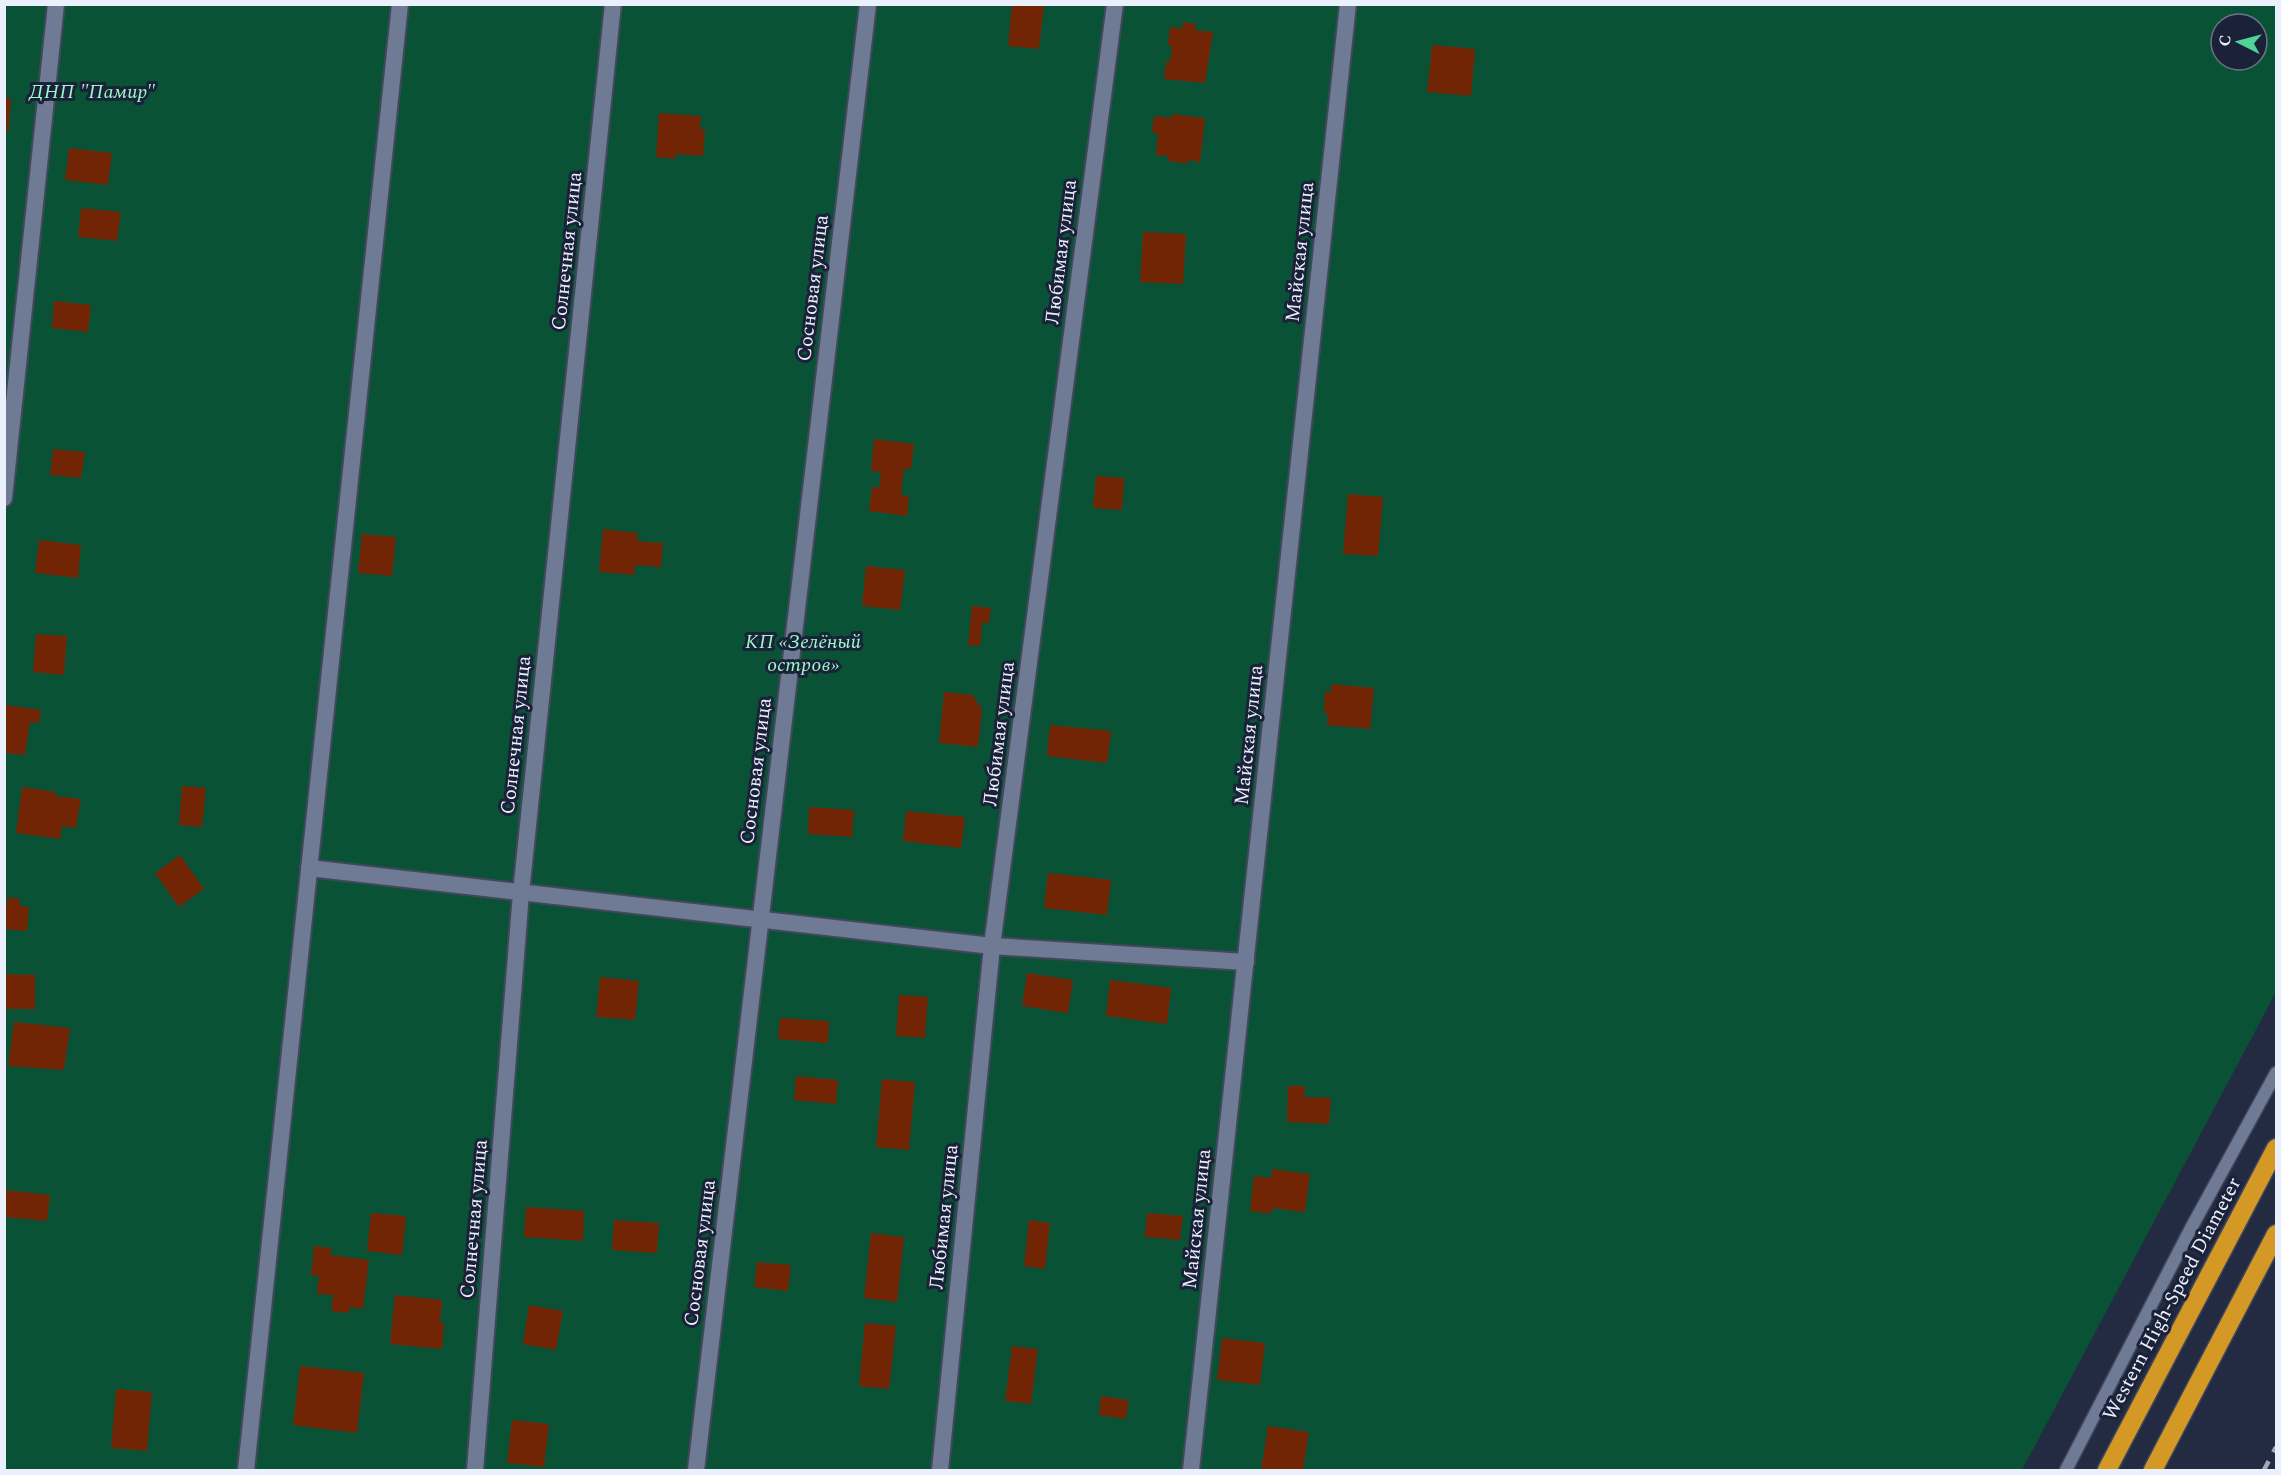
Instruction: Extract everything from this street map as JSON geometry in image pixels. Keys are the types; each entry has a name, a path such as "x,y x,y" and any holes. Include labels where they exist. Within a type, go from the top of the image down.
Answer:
{"highway":[{"name":"Western High-Speed Diameter","path":"2107,1470 2277,1149"},
{"path":"2152,1470 2277,1234"}],"street":[{"path":"4,498 10,392 56,4"},
{"path":"246,1470 400,4"},
{"name":"Солнечная улица","path":"475,1470 521,893 614,4"},
{"name":"Сосновая улица","path":"696,1470 868,4"},
{"name":"Любимая улица","path":"940,1470 992,946 1115,4"},
{"name":"Майская улица","path":"1191,1470 1348,4"},
{"path":"309,868 992,946 1246,962"}],"lane":[{"path":"2066,1470 2190,1230 2277,1073"}],"green space":[{"path":"5,5 2276,5 2276,992 2022,1470 5,1470"}],"building":[{"path":"1012,4 1044,4 1039,49 1008,46"},
{"path":"1183,22 1196,24 1195,30 1213,32 1205,83 1164,79 1166,61 1170,62 1172,46 1168,46 1170,27 1182,29"},
{"path":"1432,45 1475,49 1471,96 1427,92"},
{"path":"4,98 11,98 8,132 4,131"},
{"path":"659,113 701,116 700,129 705,130 703,156 676,154 675,159 656,157"},
{"path":"1172,114 1205,118 1200,162 1188,160 1187,164 1169,161 1168,156 1156,155 1158,133 1152,132 1154,116 1171,118"},
{"path":"69,148 112,153 108,185 65,180"},
{"path":"81,208 121,212 117,241 78,237"},
{"path":"1143,232 1186,234 1183,284 1140,282"},
{"path":"54,301 91,305 88,332 52,328"},
{"path":"874,439 914,444 911,469 904,468 901,495 909,496 907,516 869,511 872,487 879,488 881,472 871,471"},
{"path":"53,449 85,452 81,478 50,475"},
{"path":"1096,476 1124,478 1122,510 1093,508"},
{"path":"1348,494 1383,497 1378,556 1343,554"},
{"path":"603,529 638,533 637,541 663,543 661,567 635,565 634,575 599,572"},
{"path":"362,534 396,537 392,576 358,573"},
{"path":"39,540 81,545 78,578 35,573"},
{"path":"866,566 905,570 900,610 862,606"},
{"path":"972,606 991,608 989,623 982,623 980,646 968,645"},
{"path":"36,634 67,636 64,675 33,672"},
{"path":"1331,684 1374,688 1370,729 1327,725 1328,714 1324,713 1325,691 1331,692"},
{"path":"944,692 973,695 982,710 978,747 939,743"},
{"path":"6,705 41,710 39,723 30,722 25,755 4,753"},
{"path":"1050,725 1111,731 1107,763 1047,756"},
{"path":"182,786 206,788 202,827 179,825"},
{"path":"22,787 56,792 55,796 81,799 76,828 62,826 60,839 16,833"},
{"path":"809,807 854,810 852,837 808,834"},
{"path":"906,811 965,817 961,848 903,841"},
{"path":"180,855 204,889 179,907 155,873"},
{"path":"1048,873 1111,880 1107,915 1044,908"},
{"path":"8,897 20,899 20,906 29,907 27,931 4,929 4,905 7,905"},
{"path":"1027,973 1073,980 1068,1013 1022,1006"},
{"path":"4,974 35,975 35,1009 4,1009"},
{"path":"600,977 639,981 635,1020 596,1017"},
{"path":"1110,980 1171,988 1167,1024 1106,1016"},
{"path":"899,995 928,997 925,1038 896,1036"},
{"path":"780,1018 829,1021 828,1043 778,1039"},
{"path":"14,1022 70,1028 64,1070 8,1066"},
{"path":"796,1076 838,1080 836,1104 794,1100"},
{"path":"882,1079 915,1082 909,1150 876,1147"},
{"path":"1288,1086 1305,1086 1304,1097 1331,1098 1329,1124 1287,1122"},
{"path":"1272,1169 1310,1174 1305,1212 1272,1208 1271,1214 1250,1211 1254,1176 1271,1178"},
{"path":"4,1190 50,1195 47,1221 4,1217"},
{"path":"526,1207 584,1211 583,1241 524,1237"},
{"path":"371,1213 406,1216 402,1255 367,1251"},
{"path":"1147,1213 1183,1216 1180,1240 1145,1237"},
{"path":"614,1220 659,1223 657,1253 612,1250"},
{"path":"1029,1220 1050,1223 1045,1269 1024,1266"},
{"path":"871,1233 904,1237 897,1302 864,1298"},
{"path":"314,1246 331,1248 330,1255 369,1260 363,1309 350,1307 349,1313 331,1311 333,1295 317,1294 319,1276 311,1275"},
{"path":"757,1262 791,1265 788,1291 754,1287"},
{"path":"395,1295 442,1300 440,1323 444,1323 442,1349 390,1344"},
{"path":"529,1305 563,1311 556,1350 523,1344"},
{"path":"865,1323 896,1326 889,1389 859,1386"},
{"path":"1222,1338 1265,1343 1260,1385 1217,1380"},
{"path":"1012,1346 1038,1349 1031,1404 1005,1401"},
{"path":"300,1366 364,1373 357,1433 293,1425"},
{"path":"116,1389 152,1392 147,1451 111,1448"},
{"path":"1101,1396 1129,1400 1126,1419 1099,1415"},
{"path":"512,1420 549,1424 544,1467 507,1463"},
{"path":"1268,1426 1309,1432 1303,1470 1261,1470"}],"railway":[{"path":"2264,1470 2276,1447"}],"park label":[{"name":"ДНП \"Памир\"","path":"92,92"},
{"name":"КП «Зелёный остров»","path":"803,654"}]}
